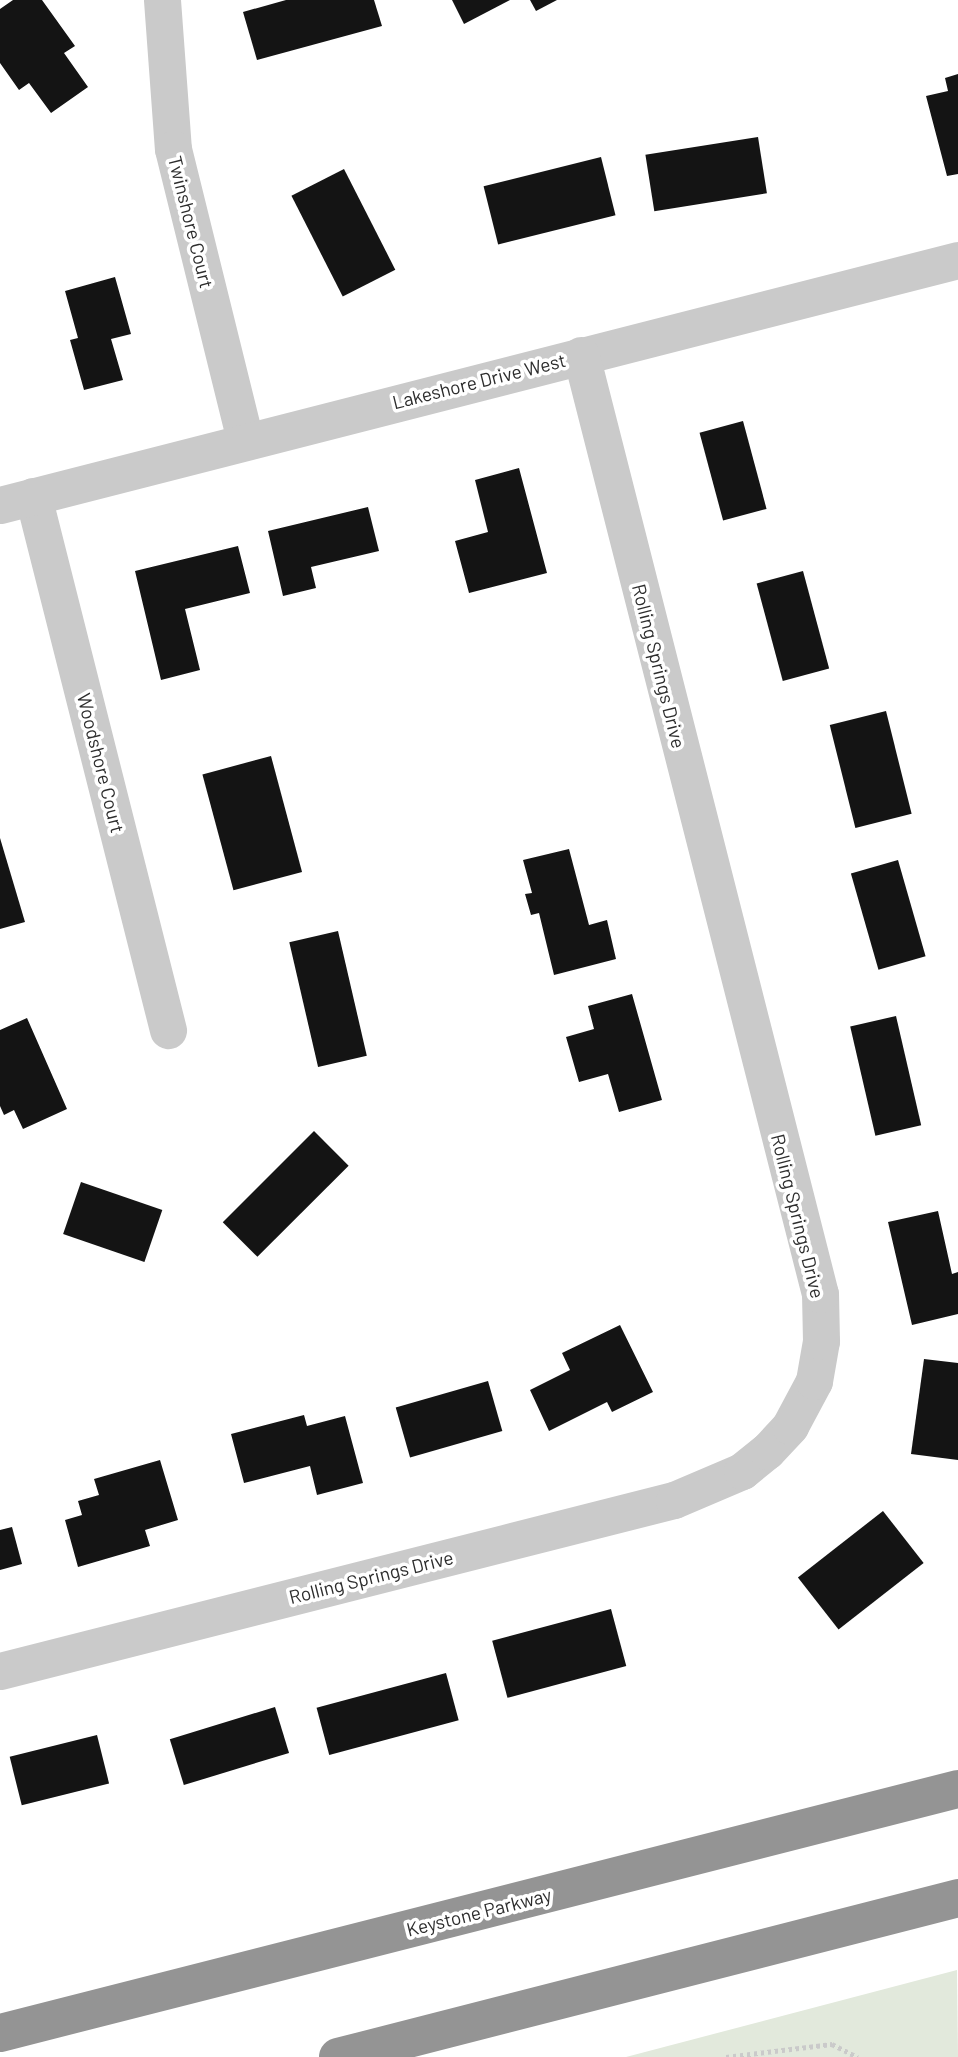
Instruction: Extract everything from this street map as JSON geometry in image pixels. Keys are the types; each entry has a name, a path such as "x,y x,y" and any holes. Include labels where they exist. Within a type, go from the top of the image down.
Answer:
{"highway":[{"name":"Keystone Parkway","path":"0,2033 958,1789"},
{"path":"338,2057 958,1898"}],"street":[{"name":"Twinshore Court","path":"162,0 173,149 245,441"},
{"name":"Lakeshore Drive West","path":"17,500 958,260"},
{"name":"Rolling Springs Drive","path":"0,1671 674,1500 742,1471 767,1451 790,1426 814,1381 821,1341 820,1294 581,355"},
{"name":"Woodshore Court","path":"17,500 168,1030"}],"path":[{"path":"726,2057 832,2045 858,2057"}],"shaded area":[{"path":"957,1970 958,2057 626,2057"}],"building":[{"path":"13,0 42,0 75,46 64,53 88,87 51,113 29,83 19,90 0,63 0,9"},
{"path":"286,0 374,0 382,26 257,60 243,12"},
{"path":"452,0 510,0 464,24"},
{"path":"530,0 557,0 536,11"},
{"path":"958,74 958,174 947,176 926,96 948,91 945,78"},
{"path":"758,137 767,193 654,211 645,155"},
{"path":"601,157 616,215 498,244 484,186"},
{"path":"344,169 395,270 343,296 291,196"},
{"path":"115,277 131,334 111,339 123,380 84,390 70,340 78,338 65,291"},
{"path":"743,421 767,509 723,521 700,433"},
{"path":"519,468 547,573 469,593 455,541 488,532 475,480"},
{"path":"368,507 379,551 311,567 316,588 283,596 268,531"},
{"path":"238,546 250,593 185,609 200,670 161,680 135,571"},
{"path":"803,571 829,669 783,681 757,583"},
{"path":"886,711 912,814 855,828 830,725"},
{"path":"271,756 302,872 233,890 202,774"},
{"path":"0,838 25,922 0,929"},
{"path":"569,849 589,925 607,920 616,959 554,975 539,913 531,915 525,894 532,893 523,860"},
{"path":"898,860 926,956 878,970 851,874"},
{"path":"338,931 367,1056 318,1067 289,942"},
{"path":"632,994 662,1100 619,1112 608,1074 579,1082 566,1037 594,1029 588,1006"},
{"path":"896,1016 921,1125 875,1136 850,1027"},
{"path":"27,1018 67,1109 23,1129 14,1110 4,1115 0,1106 0,1030"},
{"path":"314,1131 349,1166 257,1257 223,1222"},
{"path":"81,1182 162,1210 144,1262 63,1234"},
{"path":"938,1211 952,1274 958,1272 958,1314 912,1325 888,1222"},
{"path":"620,1325 653,1392 612,1412 607,1402 549,1431 530,1390 570,1370 562,1353"},
{"path":"924,1359 958,1363 958,1460 911,1454"},
{"path":"488,1381 502,1431 410,1457 396,1407"},
{"path":"304,1415 307,1426 345,1416 363,1483 317,1495 310,1466 244,1483 231,1434"},
{"path":"160,1460 178,1520 145,1530 150,1546 78,1567 65,1520 82,1515 78,1501 99,1495 94,1479"},
{"path":"883,1511 924,1563 839,1630 798,1577"},
{"path":"12,1527 22,1564 0,1570 0,1530"},
{"path":"611,1609 626,1666 507,1698 492,1641"},
{"path":"446,1673 459,1720 329,1755 317,1708"},
{"path":"275,1707 289,1753 184,1785 170,1739"},
{"path":"97,1735 109,1784 22,1805 10,1757"}]}
